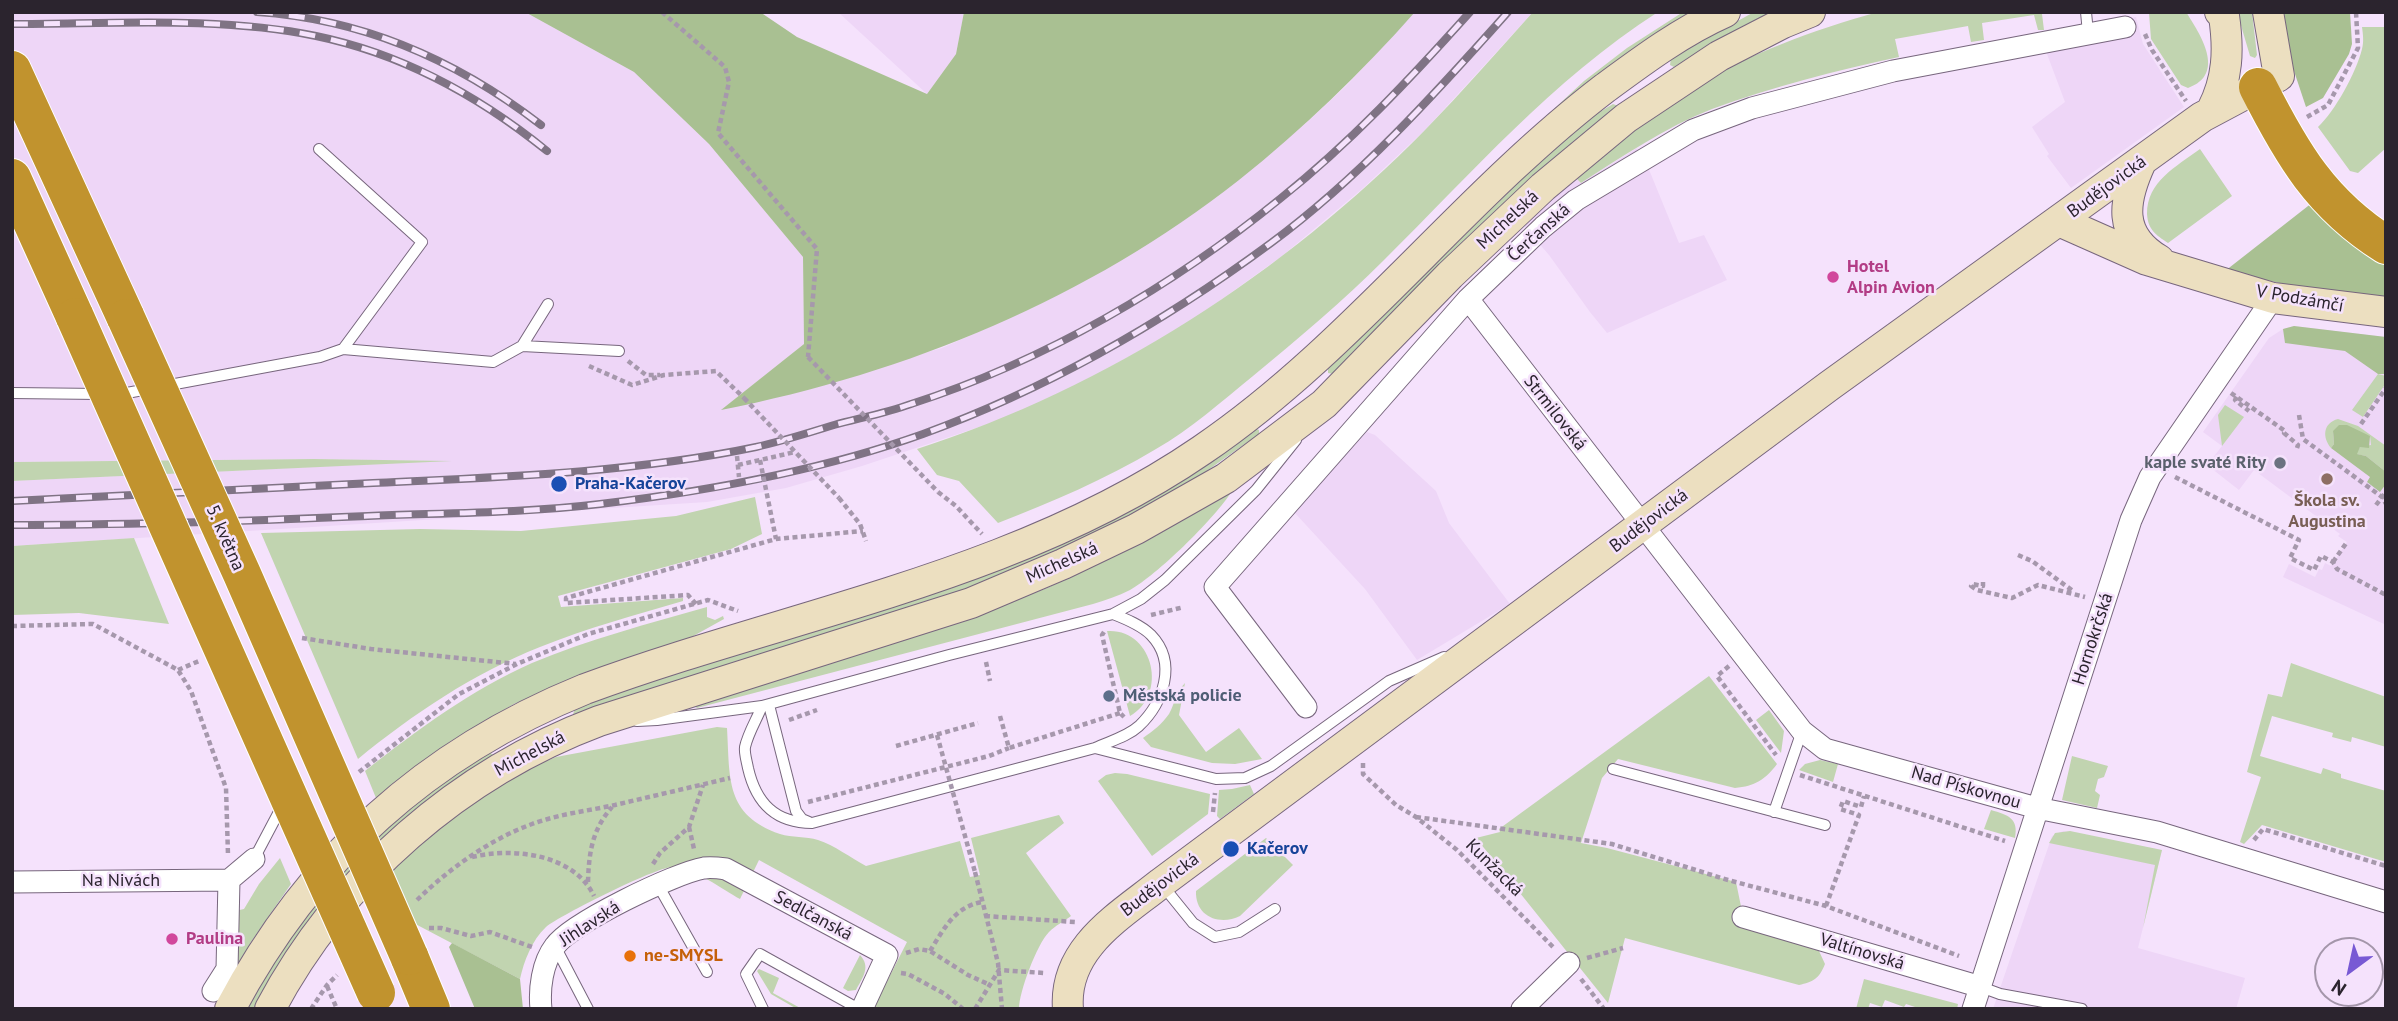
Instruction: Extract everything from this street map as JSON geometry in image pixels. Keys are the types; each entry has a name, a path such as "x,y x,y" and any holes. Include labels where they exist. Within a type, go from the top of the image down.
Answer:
{"highway":[{"name":"5. května","path":"12,70 242,574 431,1009"},
{"path":"2269,82 2350,193 2386,220"},
{"path":"2269,82 2287,142 2328,200 2349,220 2386,245"},
{"path":"12,178 379,1001"}],"main road":[{"name":"Michelská","path":"221,1000 260,956 289,913 335,857 391,803 458,753 533,711 585,689 927,580 1034,541 1114,504 1203,450 1293,380 1505,174 1571,115 1640,62 1702,22 1725,12"},
{"name":"Michelská","path":"270,1009 314,938 361,881 434,814 490,775 549,742 599,721 971,603 1136,529 1226,478 1324,404 1450,275 1543,187 1626,118 1719,55 1810,12"},
{"path":"2269,12 2269,82"},
{"path":"2223,13 2269,82"},
{"path":"2202,103 2223,85 2227,37 2223,13"},
{"name":"Budějovická","path":"1068,1009 1067,1000 1075,967 1090,941 1161,883 1829,386 2141,162 2202,103 2269,82"},
{"name":"V Podzámčí","path":"2141,162 2130,186 2126,207 2134,240 2152,256 2174,269"},
{"name":"V Podzámčí","path":"2059,221 2147,260 2273,298 2386,312"}],"street":[{"name":"Čerčanská","path":"1306,707 1215,587 1468,299 1543,227 1576,200 1693,130 1752,108 2087,22 2134,27"},
{"name":"Hornokrčská","path":"1973,1009 2132,520 2150,477 2273,298"},
{"name":"Strmilovská","path":"1468,299 1644,526"},
{"name":"Nad Pískovnou","path":"1644,526 1802,731 1825,749 2038,808 2157,832 2386,902"},
{"path":"221,1000 227,969 229,880 254,859"},
{"name":"Sedlčanská","path":"683,875 705,868 726,869 883,963"},
{"name":"Jihlavská","path":"541,1009 540,987 551,954 602,913 650,888 683,875"},
{"name":"Na Nivách","path":"12,882 229,880"},
{"name":"Valtínovská","path":"1743,917 1980,987"},
{"path":"860,1009 883,963"},
{"path":"1522,1009 1569,963"}],"lane":[{"path":"319,149 422,242 343,349"},
{"path":"12,393 123,396 320,357 343,349 493,362 522,346 548,304"},
{"path":"522,346 619,351"},
{"path":"599,721 657,720 765,706 923,662 1113,614 1141,599 1174,571 1256,490 1324,404"},
{"path":"765,706 744,748 753,785 761,800 774,813 796,823 811,823 1096,748 1140,725 1165,686 1166,671 1158,645 1150,634 1113,614"},
{"path":"1096,748 1216,779 1245,778 1271,766 1389,681 1498,633"},
{"path":"765,706 796,811 802,819 811,823"},
{"path":"1774,812 1802,731"},
{"path":"1613,769 1825,825"},
{"path":"254,859 282,806"},
{"path":"1161,883 1193,923 1215,937 1240,932 1275,909"},
{"path":"650,888 707,972"},
{"path":"551,954 588,1009"},
{"path":"763,1009 746,974 760,954 860,1009"},
{"path":"1980,987 2000,994 2082,1009"}],"path":[{"path":"662,12 725,67 729,82 718,133 817,249 808,357 937,492 956,506 987,539"},
{"path":"2310,115 2328,105 2358,48 2356,12"},
{"path":"2134,27 2148,43 2186,101 2202,103"},
{"path":"544,347 632,385 664,375"},
{"path":"619,351 646,375 716,371 839,498 860,524 866,541"},
{"path":"2361,424 2386,387"},
{"path":"2227,391 2286,431 2284,433 2297,446 2302,439 2299,415"},
{"path":"2237,397 2235,400 2249,411"},
{"path":"2302,439 2382,497 2386,504"},
{"path":"738,465 795,452"},
{"path":"737,456 739,477"},
{"path":"760,460 776,539"},
{"path":"2169,474 2300,540 2290,558 2314,570 2321,556 2333,562 2337,569 2386,595"},
{"path":"2376,505 2386,492"},
{"path":"696,604 688,595 566,603 566,598 776,539 863,531"},
{"path":"2333,562 2347,542"},
{"path":"2018,555 2032,561 2076,594"},
{"path":"1983,582 1983,586 1972,583 1971,586 1977,590 2012,598 2038,585 2092,599"},
{"path":"349,780 458,694 517,664 588,634 708,600 739,612"},
{"path":"1131,732 1121,713 1102,635 1107,628 1184,607"},
{"path":"12,626 93,624 178,670 191,691 226,788 229,880"},
{"path":"292,639 305,638 371,649 517,664"},
{"path":"178,670 204,659"},
{"path":"1737,660 1717,676 1788,771 2026,848"},
{"path":"782,722 819,709"},
{"path":"802,803 989,757 1009,748 1121,713"},
{"path":"1000,716 1009,748"},
{"path":"896,746 978,723"},
{"path":"937,735 999,970 1002,1009"},
{"name":"Kunžacká","path":"1351,765 1362,757 1363,774 1396,805 1416,817 1457,850 1569,963 1604,1009"},
{"path":"415,901 445,873 467,858 533,823 730,778"},
{"path":"650,888 647,873 660,853 689,827 703,784"},
{"path":"1212,816 1214,795"},
{"path":"1826,906 1859,815 1840,809 1843,801 1861,807 1864,796"},
{"path":"602,913 588,883 589,855 597,826 614,805"},
{"path":"1416,817 1612,844 1728,880 1826,906 1965,958"},
{"path":"2239,857 2263,829 2386,866"},
{"path":"467,858 491,853 526,854 568,869 588,883"},
{"path":"930,951 954,914 968,904 982,902"},
{"path":"985,916 1080,922"},
{"path":"471,936 490,932 551,954"},
{"path":"1569,963 1623,948"},
{"path":"883,963 919,949 930,951 968,975 990,985"},
{"path":"883,963 945,994 963,1009"},
{"path":"999,970 1044,974"},
{"path":"975,1009 999,970"},
{"path":"327,985 337,1009"}],"shaded area":[{"path":"12,12 525,12 634,72 709,144 803,257 804,344 723,409 942,348 1032,308 1117,262 1171,228 1305,124 1346,86 1415,12 1533,12 1425,130 1362,189 1282,256 1197,317 1157,341 1076,386 1000,420 786,488 707,502 12,546 12,481 435,461 314,459 12,462"},
{"path":"838,12 964,12 956,54 927,94"},
{"path":"2136,17 2143,44 2184,107 2071,188 2047,156 2049,154 2032,127 2065,102 2047,54 2044,30"},
{"path":"1637,148 1650,172 1679,243 1704,235 1727,280 1607,333 1524,226 1575,177 1581,183"},
{"name":"Škola sv. Augustina","path":"2294,326 2386,337 2386,625 2283,577 2289,564 2315,577 2325,563 2331,566 2347,542 2338,536 2340,534 2254,470 2239,490 2207,465 2222,446 2203,432 2269,338"},
{"path":"1367,432 1375,435 1436,491 1449,523 1510,604 1417,660 1365,589 1294,512"},
{"path":"2063,831 2162,850 2138,948 2245,978 2236,1009 1993,1009 2052,836"}],"green space":[{"path":"525,12 760,12 797,37 927,94 956,54 964,12 1415,12 1331,100 1263,161 1181,223 1121,261 993,326 927,352 860,375 721,410 804,344 803,257 709,144 634,72"},
{"path":"1533,12 1658,12 1619,39 1548,98 1353,290 1182,433 1098,480 998,523 959,481 937,475 917,449 988,423 1125,359 1252,278 1313,232 1370,183 1439,116"},
{"path":"1683,12 1696,12 1514,146 1584,81 1627,48"},
{"path":"1754,12 1775,12 1732,33 1674,67 1670,65 1671,58"},
{"path":"1878,12 2044,12 2044,30 2038,30 2034,15 1982,23 1984,40 1971,42 1968,26 1895,39 1899,57 1758,93 1712,109 1661,133 1581,183 1575,177 1645,119 1712,76 1781,44"},
{"path":"2186,12 2203,42 2208,64 2200,82 2188,88 2181,85 2151,39 2149,13"},
{"path":"2237,12 2252,12 2257,55 2255,58 2250,56"},
{"path":"2281,12 2350,12 2352,44 2349,54 2323,98 2306,107 2290,59"},
{"path":"2362,27 2386,27 2386,148 2358,173 2350,171 2318,127 2338,102 2355,69 2363,46"},
{"path":"1613,104 1618,106 1333,374 1328,373 1328,368 1553,149"},
{"path":"2200,149 2232,196 2168,243 2151,228 2147,214 2148,202 2164,176"},
{"path":"2317,199 2386,253 2386,299 2307,289 2225,271"},
{"path":"2294,326 2386,337 2386,374 2378,374 2345,351 2285,343 2283,329"},
{"path":"2378,374 2386,376 2386,383 2363,417 2352,410"},
{"path":"2225,405 2244,417 2222,446 2218,415"},
{"path":"2338,419 2358,426 2386,446 2386,472 2366,456 2356,454 2360,447 2371,445 2370,436 2333,431 2334,444 2331,448 2325,431 2329,424"},
{"path":"2339,425 2347,425 2370,436 2369,448 2360,447 2357,454 2366,456 2386,472 2386,484 2380,492 2367,482 2370,477 2331,448 2334,444 2333,431"},
{"path":"1255,428 1259,430 1259,434 1184,487 1107,531 971,590 575,716 573,714 575,709 658,678 969,580"},
{"path":"314,459 452,461 12,481 12,462"},
{"path":"1227,492 1230,494 1222,505 1184,546 1141,583 1116,596 697,708 694,706 975,616 1047,588 1111,558"},
{"path":"755,497 762,534 731,549 558,596 561,607 683,598 683,601 575,634 515,657 445,696 358,759 261,533 420,529 521,531 676,516"},
{"path":"134,538 169,624 79,613 12,615 12,546"},
{"path":"707,607 707,617 715,620 723,616 724,619 679,644 561,684 514,704 451,741 376,798 365,771 466,698 532,663 619,632"},
{"path":"1107,631 1123,633 1135,640 1145,651 1150,664 1152,679 1149,693 1142,706 1130,716"},
{"path":"2291,663 2386,697 2386,747 2352,737 2351,742 2332,737 2333,733 2272,716 2260,756 2321,774 2323,768 2341,774 2341,778 2386,791 2386,862 2262,825 2244,844 2240,842 2261,777 2247,772 2268,694 2282,697"},
{"path":"1709,676 1777,764 1759,781 1735,788 1618,759 1602,778 1581,843 1736,882 1745,926 1819,951 1825,964 1815,979 1799,985 1625,938 1608,1003 1476,838 1500,832 1499,829"},
{"path":"1185,683 1179,715 1206,752 1239,728 1262,759 1235,764 1212,763 1151,747 1143,738 1166,718"},
{"path":"1769,710 1784,731 1781,753 1756,720"},
{"path":"717,727 727,728 734,793 749,817 780,834 824,842 866,866 960,841 970,877 980,875 971,838 1059,815 1064,823 1026,853 1071,916 1044,938 1025,980 1019,1009 873,1009 907,942 759,860 740,899 698,874 672,867 608,893 546,927 529,951 520,979 364,897 426,837 479,799 530,768 556,757"},
{"path":"489,752 495,756 256,1009 245,1009 284,943 366,844 417,799"},
{"path":"2072,756 2108,766 2104,777 2098,779 2095,791 2100,795 2097,808 2062,800"},
{"path":"1820,760 1838,764 1833,782 1799,770 1805,764"},
{"path":"1115,773 1210,794 1208,814 1152,856 1098,781"},
{"path":"1250,785 1254,794 1220,819 1217,816 1219,790"},
{"path":"1991,810 2011,818 2016,831 2015,838 1984,829"},
{"path":"2070,831 2162,850 2143,928 2155,865 2049,843 2055,833"},
{"path":"1266,838 1293,865 1240,916 1225,920 1204,913 1197,900 1196,891"},
{"path":"280,858 291,884 234,971 235,911 244,909 259,884"},
{"path":"452,943 520,979 523,1009 475,1009 449,947"},
{"path":"860,955 865,964 865,972 856,990 848,991 843,988"},
{"path":"759,969 779,978 773,993 802,1009 797,1009 771,994 757,971"},
{"path":"1864,979 1958,1004 1957,1009 1921,1009 1906,1004 1904,1007 1885,1000 1882,1007 1870,1003 1868,1009 1856,1009"}],"railway":[{"path":"257,12 334,24 408,47 477,81 541,125"},
{"path":"12,501 614,468 756,447 902,407 1010,366 1058,343 1152,291 1196,261 1307,177 1356,132 1470,12"},
{"path":"12,525 235,521 571,507 682,493 764,478 844,459 923,434 1015,396 1104,351 1189,300 1271,243 1335,191 1395,134 1508,12"},
{"path":"12,24 203,23 316,36 379,54 439,80 494,112 547,151"}],"place":[{"name":"Hotel Alpin Avion","path":"1833,277"},
{"name":"kaple svaté Rity","path":"2280,463"},
{"name":"Škola sv. Augustina","path":"2327,479"},
{"name":"Praha-Kačerov","path":"559,484"},
{"name":"Městská policie","path":"1109,696"},
{"name":"Kačerov","path":"1231,849"},
{"name":"Paulina","path":"172,939"},
{"name":"ne-SMYSL","path":"630,956"}]}
